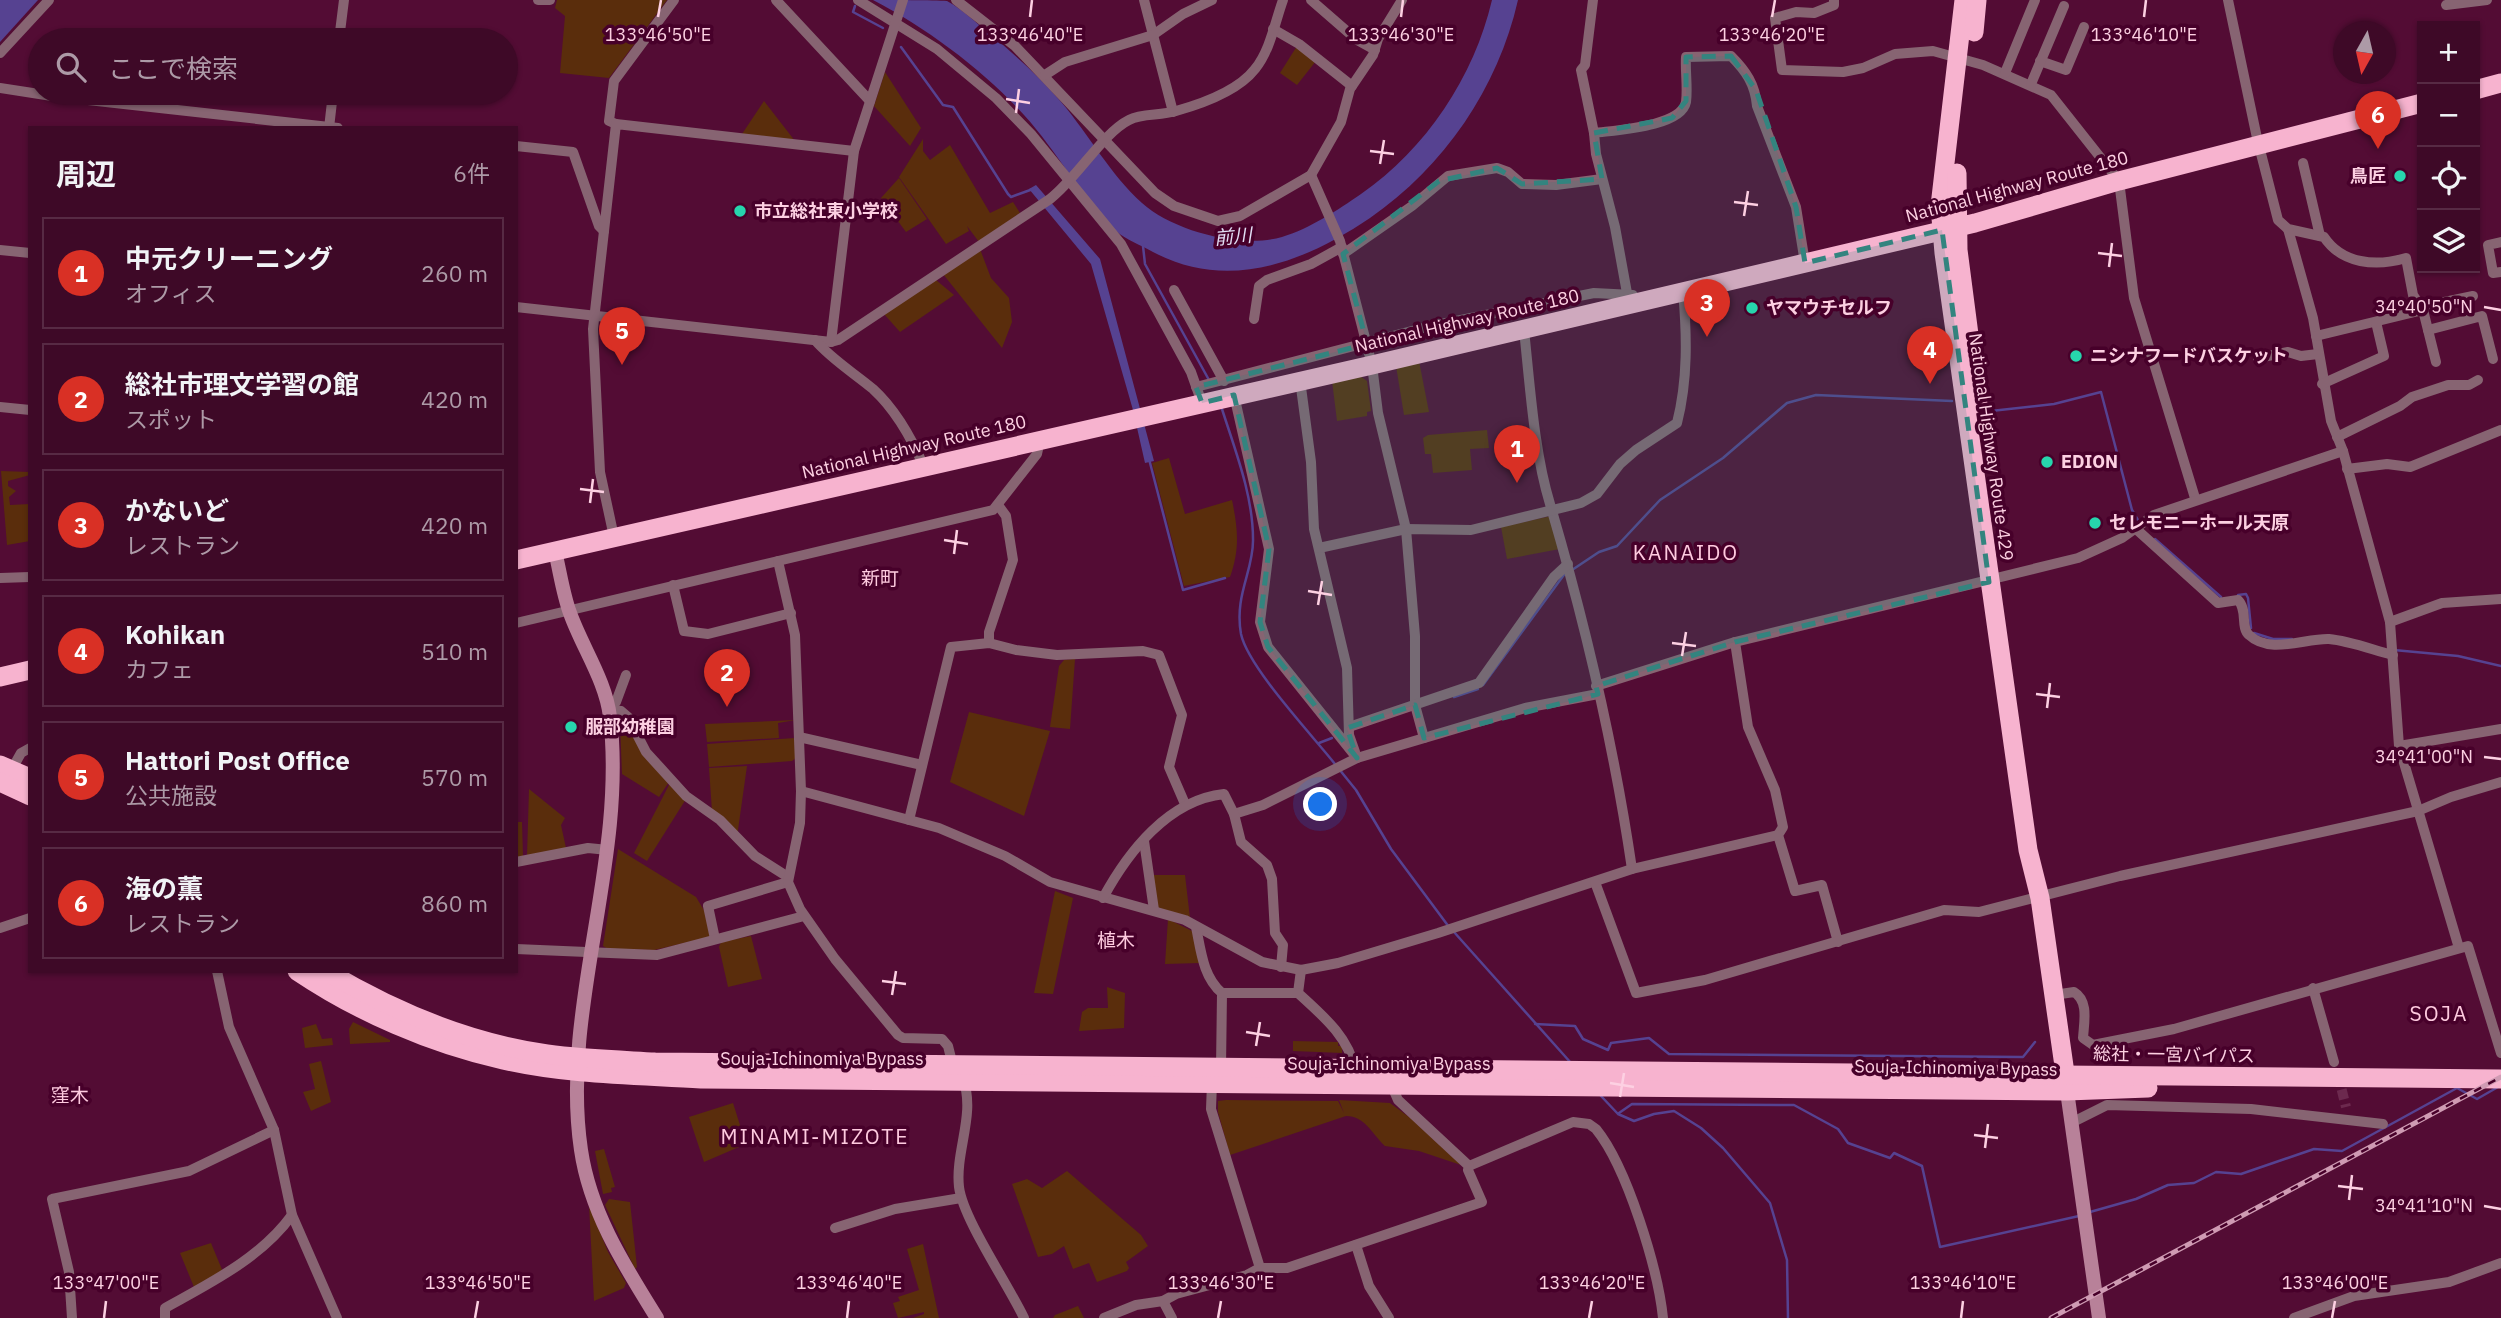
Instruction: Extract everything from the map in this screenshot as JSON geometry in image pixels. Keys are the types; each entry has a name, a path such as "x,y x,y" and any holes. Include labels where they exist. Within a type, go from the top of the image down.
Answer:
{"highway":[{"name":"National Highway Route 429","path":"1964,0 1964,59"},
{"name":"National Highway Route 429","path":"1977,0 1964,59 1940,206 1949,229 2028,850 2040,898 2066,1083"},
{"path":"2480,88 2501,83"},
{"name":"National Highway Route 180","path":"518,560 1140,418 1201,394 1226,388 1300,380 1372,365 1524,330 1634,297 1683,292 1949,229 2119,181 2417,104"},
{"path":"0,677 28,670"},
{"path":"4,772 28,778"},
{"path":"4,772 28,794"},
{"name":"Souja-Ichinomiya Bypass","path":"300,973 354,1004 421,1034 504,1060 959,1073 1216,1075 1616,1087 2066,1083"},
{"name":"Souja-Ichinomiya Bypass","path":"329,973 355,989 425,1020 506,1046 577,1064"},
{"name":"Souja-Ichinomiya Bypass","path":"1216,1075 1356,1070 1383,1080 1560,1071 2186,1087 2282,1078 2501,1079"}],"street":[{"path":"0,53 49,0"},
{"path":"340,28 344,0"},
{"path":"538,0 550,0"},
{"path":"674,0 614,81 609,121 854,152"},
{"path":"776,0 870,101"},
{"path":"858,0 897,20 937,48 996,98 1071,182 1121,244 1201,394"},
{"path":"831,342 854,152 903,0"},
{"path":"956,0 979,15 1045,75 1103,144 1155,193 1174,206 1218,221 1240,216 1311,175 1341,122 1352,86 1402,0"},
{"path":"1144,0 1173,112"},
{"path":"1045,75 1065,62 1153,35 1183,14 1212,0"},
{"path":"518,307 831,342 838,340 1050,199 1071,182 1116,127 1129,120 1173,112 1225,92 1242,81 1255,70 1283,0"},
{"path":"1311,0 1357,40 1375,50"},
{"path":"1226,388 1431,326 1580,296 1634,297 1602,179 1581,70 1585,65 1593,0"},
{"path":"1834,0 1834,5 1814,13 1796,12 1775,19 1782,70 1843,72 1912,50 1964,59 2005,73 2051,95 2119,181 2134,298 2195,498"},
{"path":"2005,73 2035,0"},
{"path":"2228,0 2278,220 2288,229 2320,236"},
{"path":"2446,5 2487,0"},
{"path":"2031,84 2064,6"},
{"path":"2040,61 2066,70 2084,27"},
{"path":"1273,29 1299,44 1352,86"},
{"path":"1594,133 1672,118 1682,110 1686,101 1686,57 1731,56 1744,69 1756,90 1757,106 1796,207 1805,263"},
{"path":"0,88 28,92"},
{"path":"132,105 320,126"},
{"path":"329,126 332,105"},
{"path":"614,537 600,472 594,315 616,124"},
{"path":"518,146 573,152 599,226 604,231"},
{"path":"2303,163 2320,236 2332,248 2373,264 2406,258 2413,295 2422,309 2436,362"},
{"path":"1254,318 1259,286 1267,280 1311,264 1342,247 1412,206 1448,176 1497,168 1508,172 1522,184 1556,186 1602,179"},
{"path":"1311,175 1342,247 1372,365 1378,413 1406,530 1415,636 1415,708 1424,738"},
{"path":"2288,229 2316,336 2322,384 2390,622 2399,746 2459,948"},
{"path":"2501,242 2488,245 2493,273 2501,272"},
{"path":"0,250 28,253"},
{"path":"1174,290 1226,388 1269,549 1260,622 1268,647 1355,759"},
{"path":"1319,548 1406,530 1471,530 1589,500 1628,457 1677,423 1685,376 1683,292"},
{"path":"2316,336 2473,296"},
{"path":"2428,330 2482,316 2493,359"},
{"path":"2322,384 2384,356 2376,322"},
{"path":"1524,330 1539,444 1619,780 1632,869"},
{"path":"814,340 875,391 893,412 916,448 924,467"},
{"path":"2258,358 2288,352 2301,356 2318,354"},
{"path":"1300,380 1319,548 1347,668 1349,727 1355,759"},
{"path":"2337,437 2412,397 2448,385 2469,385 2478,380"},
{"path":"0,407 28,410"},
{"path":"2347,469 2387,464 2410,467 2501,430"},
{"path":"518,624 993,510 1037,454 1040,440"},
{"path":"1234,814 1263,805 1355,759 1525,708 1597,690 1735,642 2078,558 2139,526 2154,515 2195,498 2343,451"},
{"path":"989,643 989,632 1013,560 1006,516 998,505"},
{"path":"2139,526 2218,603 2238,600 2243,606 2246,633 2250,637 2275,645 2328,639 2393,651"},
{"path":"555,551 569,612 608,710 611,815 577,1064 581,1151 594,1197 618,1255 657,1318"},
{"path":"778,561 791,613 801,791 800,823 788,879"},
{"path":"1349,727 1415,708 1479,683 1554,577 1569,569"},
{"path":"0,578 28,577"},
{"path":"673,586 684,631 708,634 791,613"},
{"path":"2390,622 2442,603 2501,599"},
{"path":"801,791 939,828 1005,856 1050,882 1185,920 1262,962 1301,970 1338,963 1438,933 1632,869 1778,835 1783,827 1777,803 1748,727 1735,642"},
{"path":"909,820 951,647 989,643 1057,656 1143,651 1158,655 1182,715 1169,766 1185,804"},
{"path":"608,710 616,702 626,675"},
{"path":"608,710 621,711 628,717 646,752 686,796 720,820 755,856 788,879 804,916 898,1035 903,1038 942,1039 948,1046 959,1073 967,1121 959,1172 961,1198 1024,1318"},
{"path":"2399,746 2501,729"},
{"path":"799,737 922,765"},
{"path":"4,772 28,749"},
{"path":"1595,882 1636,993 1705,980 1944,910 1979,912 2120,876 2418,811 2451,797 2501,782"},
{"path":"1103,898 1143,841 1185,804 1224,794 1234,814 1241,842 1267,865 1272,879 1275,933 1283,945 1281,967"},
{"path":"1778,835 1794,891 1822,885 1838,942"},
{"path":"1143,841 1154,910"},
{"path":"518,862 588,848 608,850"},
{"path":"715,939 708,906 788,879"},
{"path":"518,949 657,954 804,916"},
{"path":"0,928 28,919"},
{"path":"1196,927 1202,958 1213,985 1222,993 1298,993 1327,1020 1352,1052 1356,1070"},
{"path":"2054,995 2074,992 2081,996 2084,1003 2083,1038 2093,1045 2174,1029 2468,946 2501,1053"},
{"path":"1298,993 1301,970"},
{"path":"217,973 229,1027 274,1130 292,1215 337,1318"},
{"path":"2313,989 2334,1062"},
{"path":"1222,993 1216,1075 1210,1109 1260,1268"},
{"path":"1104,1318 1136,1305 1163,1301 1176,1294 1247,1275 1260,1268 1287,1268 1482,1202 1468,1170 1469,1166 1398,1100 1383,1080"},
{"path":"2066,1083 2099,1318"},
{"path":"2071,1123 2107,1105 2348,1112 2383,1124"},
{"path":"1469,1166 1573,1122 1589,1124 1596,1129 1632,1200 1656,1275 1663,1318"},
{"path":"72,1318 69,1272 52,1199 189,1171 274,1130"},
{"path":"835,1228 895,1209 961,1198"},
{"path":"162,1317 165,1308 232,1270 269,1240 292,1215"},
{"path":"1356,1245 1368,1286 1389,1318"},
{"path":"2294,1318 2354,1296 2449,1282 2501,1263"},
{"path":"1163,1301 1172,1318"}],"highlighted area":[{"path":"1731,56 1756,90 1796,207 1805,263 1942,230 1989,582 1735,642 1596,686 1598,694 1424,738 1415,705 1347,728 1357,758 1268,647 1260,622 1269,549 1234,395 1202,403 1196,387 1367,344 1343,254 1439,181 1497,168 1522,184 1602,179 1594,133 1672,118 1686,101 1686,57"}],"shaded area":[{"path":"0,0 38,0 0,42"},
{"path":"557,0 667,0 609,78 560,73 565,16 555,8"},
{"path":"873,0 947,1 953,4 999,41 1045,84 1072,115 1120,180 1142,203 1171,222 1189,229 1247,241 1282,237 1302,229 1343,206 1385,176 1426,133 1460,83 1484,29 1492,0 1518,0 1509,33 1482,94 1444,150 1397,198 1345,234 1293,259 1237,270 1209,270 1181,264 1120,234 1091,203 1036,129 1008,98 953,51"},
{"path":"1297,46 1316,61 1297,85 1280,73"},
{"path":"885,72 921,128 910,146 874,106"},
{"path":"764,101 795,141 742,134"},
{"path":"923,139 923,151 930,160 950,145 990,213 1013,202 1020,213 979,242 967,226 969,231 946,244 899,177"},
{"path":"899,178 927,219 906,232 881,198"},
{"path":"1036,185 1100,259 1154,461 1145,463 1133,410 1091,264 1029,189"},
{"path":"980,249 991,278 1009,298 1012,322 1002,348 943,274"},
{"path":"936,280 954,295 900,332 884,314"},
{"path":"1419,361 1429,412 1404,415 1396,366"},
{"path":"1360,376 1367,381 1371,411 1367,412 1367,416 1337,421 1332,381"},
{"path":"1487,430 1489,448 1470,449 1472,470 1433,473 1431,454 1425,454 1423,438 1428,435"},
{"path":"1169,458 1185,514 1232,500 1237,539 1230,577 1184,586 1152,463"},
{"path":"1,471 28,472 28,476 8,481 8,486 16,491 9,497 10,505 28,504 28,541 7,545"},
{"path":"1551,516 1560,549 1507,559 1501,527"},
{"path":"1075,659 1070,729 1050,727 1059,666 1064,660"},
{"path":"969,712 1050,731 1024,816 950,782"},
{"path":"796,720 778,723 779,738 707,742 705,724"},
{"path":"627,721 669,782 659,797 622,774 620,724"},
{"path":"795,738 796,758 792,761 709,767 707,744"},
{"path":"747,766 737,837 712,811 709,768"},
{"path":"670,783 686,799 647,861 634,853"},
{"path":"529,789 565,818 561,825 566,848 527,856"},
{"path":"518,822 522,822 523,857 518,858"},
{"path":"618,849 696,897 705,912 710,937 654,950 608,949 603,946"},
{"path":"1152,875 1185,875 1190,918 1156,907"},
{"path":"1055,891 1073,898 1053,994 1034,993"},
{"path":"1168,919 1194,932 1200,963 1165,964"},
{"path":"751,936 762,979 728,987 719,947 721,942"},
{"path":"1107,987 1125,993 1124,1028 1079,1031 1082,1012 1088,1008 1108,1008"},
{"path":"353,1022 390,1042 350,1044 349,1029"},
{"path":"316,1024 322,1039 332,1038 333,1045 305,1048 302,1028"},
{"path":"1293,1041 1338,1042 1338,1046 1342,1046 1342,1053 1293,1051"},
{"path":"321,1061 331,1102 311,1111 303,1092 315,1089 309,1064"},
{"path":"1339,1100 1390,1103 1413,1120 1461,1165 1419,1151 1385,1146 1363,1122 1346,1116 1230,1155 1218,1112 1218,1101 1338,1101 1344,1113"},
{"path":"733,1103 746,1144 704,1162 689,1117"},
{"path":"604,1149 615,1187 611,1188 612,1192 603,1194 595,1151"},
{"path":"1067,1171 1141,1235 1148,1246 1126,1262 1129,1268 1127,1271 1097,1282 1089,1263 1073,1269 1064,1246 1052,1254 1038,1257 1012,1184 1027,1179 1042,1188"},
{"path":"609,1199 630,1202 637,1267 635,1269 605,1205"},
{"path":"589,1205 608,1252 626,1283 624,1288 594,1301"},
{"path":"211,1243 223,1272 194,1287 180,1253"},
{"path":"923,1244 939,1318 913,1318 924,1312 898,1318 893,1303 900,1301 898,1297 919,1290 907,1249"},
{"path":"1078,1306 1084,1318 1053,1318 1055,1315"}],"waterway":[{"path":"855,6 853,12 883,28"},
{"path":"901,47 943,105 953,107 1008,194 1011,197 1033,189"},
{"path":"1143,246 1145,264 1209,380"},
{"path":"1991,411 2054,404 2101,392 2132,510 2139,522"},
{"path":"1572,570 1599,552 1617,546 1660,500 1723,458 1787,403 1816,395 1952,401"},
{"path":"1222,409 1242,473 1252,522 1251,561 1240,607 1241,634 1246,648 1268,682 1335,764"},
{"path":"1149,459 1183,590 1225,578"},
{"path":"2155,539 2221,597"},
{"path":"1483,685 1566,572"},
{"path":"2238,595 2246,594 2248,598 2251,628"},
{"path":"2254,633 2273,639 2292,639"},
{"path":"2394,650 2458,656 2501,666"},
{"path":"1454,697 1478,689"},
{"path":"1319,743 1332,738"},
{"path":"1339,769 1356,790 1391,849 1449,927"},
{"path":"1454,932 1571,1063"},
{"path":"1535,1024 1575,1026 1583,1039 1608,1050 1611,1043 1649,1038 1669,1054 2023,1057 2035,1042"},
{"path":"2090,1212 2136,1199 2168,1185 2194,1183 2216,1172 2241,1174 2314,1149 2342,1151 2457,1088 2477,1099 2498,1087"},
{"path":"1601,1096 1618,1114 1634,1121 1674,1111 1701,1128 1723,1148 1770,1203 1787,1260 1788,1318"},
{"path":"1619,1113 1632,1104 1794,1105 1838,1129 1848,1143 1890,1158 1894,1153 1922,1166 1940,1247 2079,1216"}],"tunnel":[{"path":"2338,1075 2346,1107"}],"railway":[{"path":"2051,1318 2501,1077"}],"place":[{"name":"海の薫","path":"2378,149"},
{"name":"鳥匠","path":"2400,176"},
{"name":"市立総社東小学校","path":"740,211"},
{"name":"ヤマウチセルフ","path":"1752,308"},
{"name":"かないど","path":"1707,337"},
{"name":"ニシナフードバスケット","path":"2076,356"},
{"name":"Hattori Post Office","path":"622,365"},
{"name":"Kohikan","path":"1930,384"},
{"name":"EDION","path":"2047,462"},
{"name":"中元クリーニング","path":"1517,483"},
{"name":"セレモニーホール天原","path":"2095,523"},
{"name":"総社市理文学習の館","path":"727,707"},
{"name":"服部幼稚園","path":"571,727"}],"district":[{"name":"KANAIDO","path":"1686,553"},
{"name":"新町","path":"880,578"},
{"name":"植木","path":"1116,940"},
{"name":"SOJA","path":"2439,1014"},
{"name":"窪木","path":"70,1095"},
{"name":"MINAMI-MIZOTE","path":"815,1137"}],"water label":[{"name":"前川","path":"1233,236"}]}
